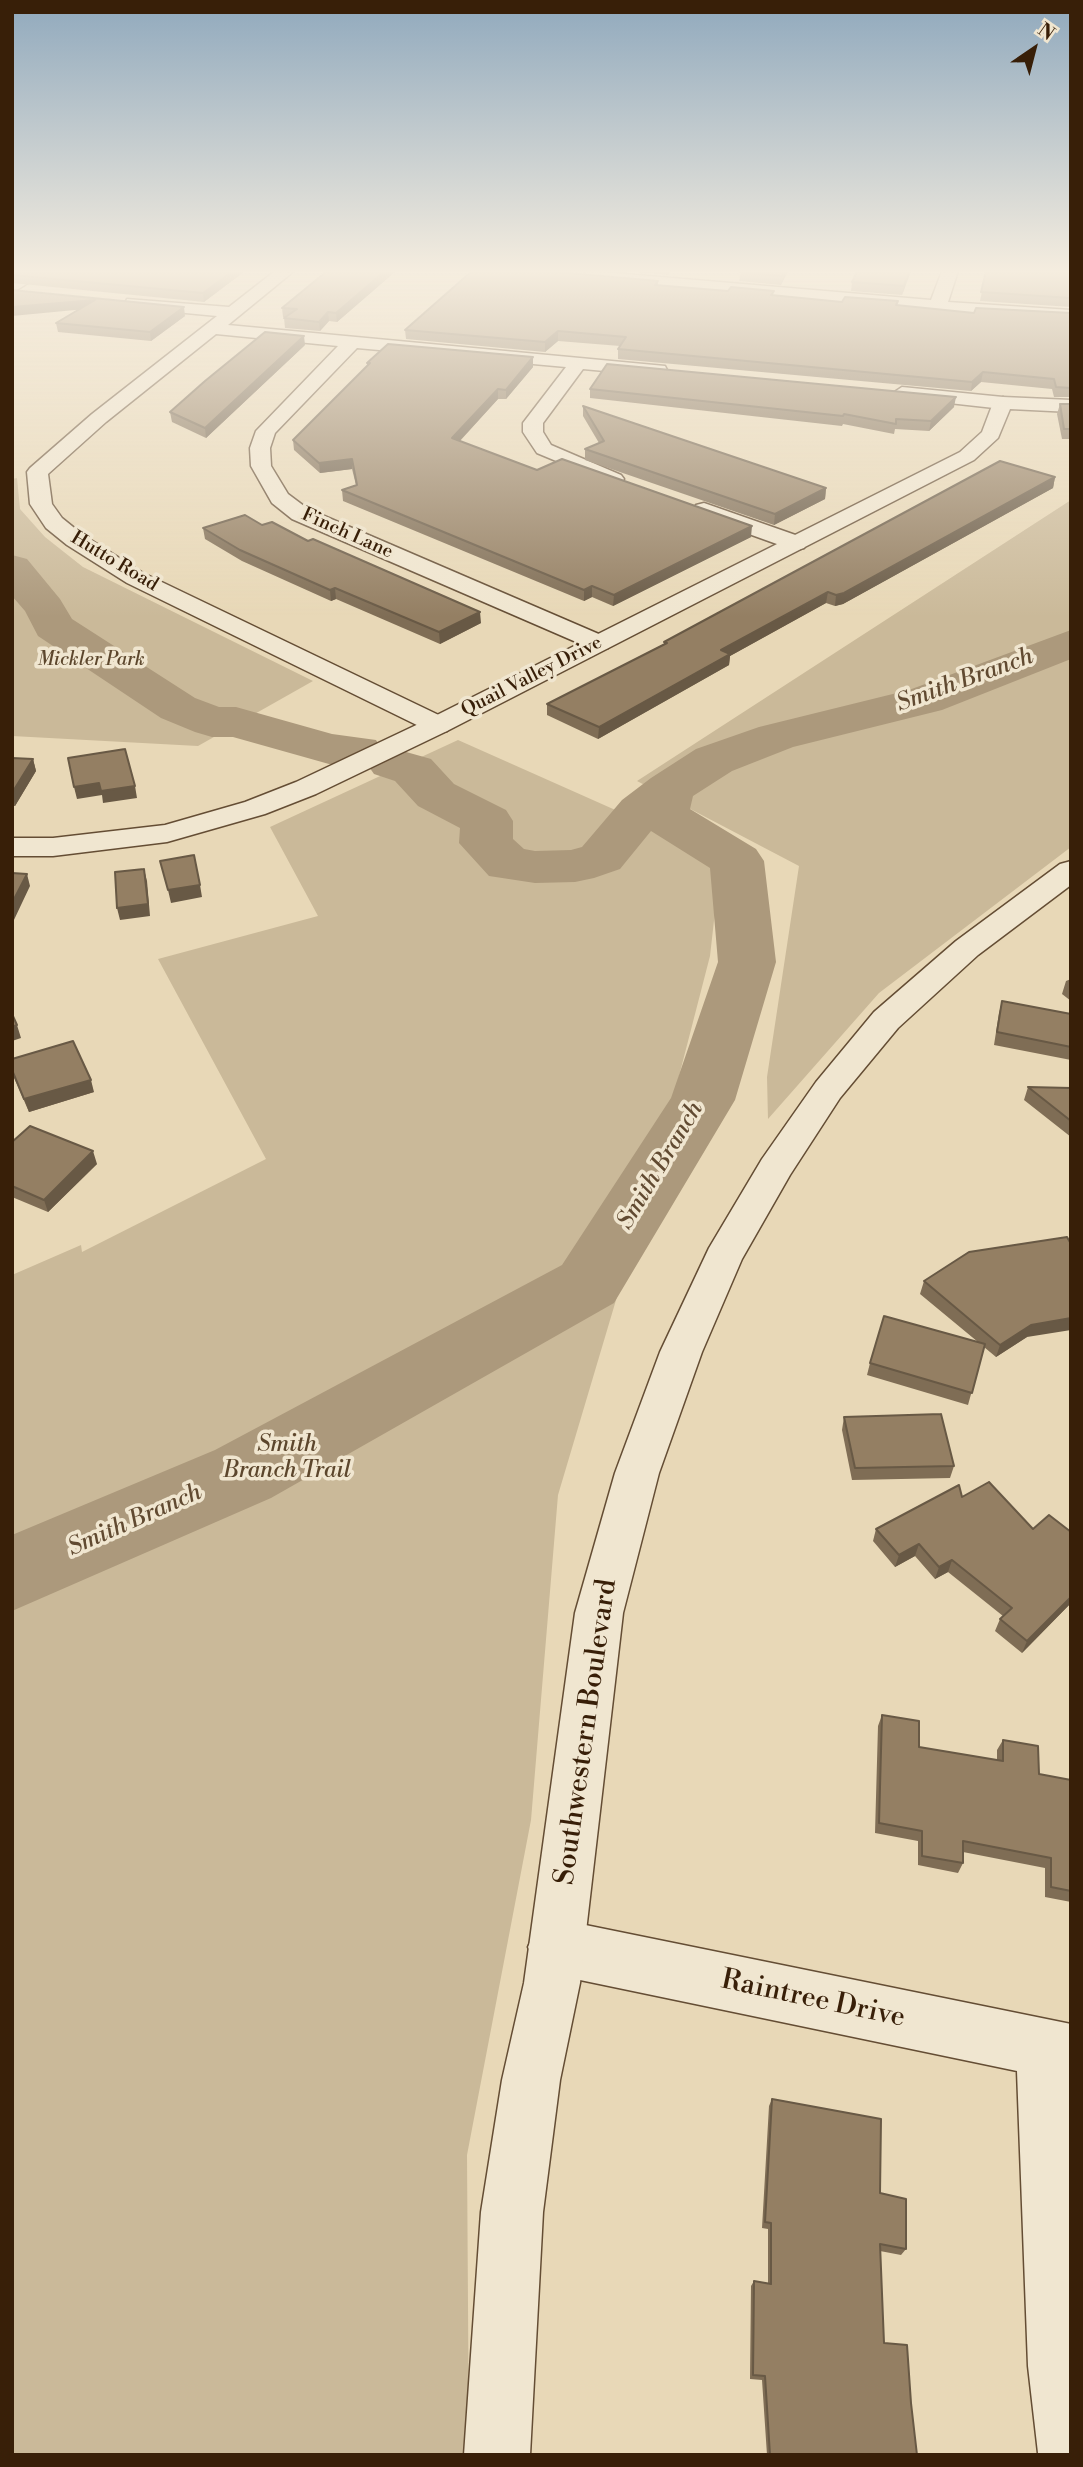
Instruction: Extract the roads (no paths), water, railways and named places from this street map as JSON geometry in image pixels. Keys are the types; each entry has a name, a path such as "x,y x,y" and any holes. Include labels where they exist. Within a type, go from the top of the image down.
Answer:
{"street":[{"name":"Hutto Road","path":"140,386 37,472 41,504 54,523 75,540 135,578 438,725"},
{"name":"Finch Lane","path":"309,386 266,431 260,448 261,466 280,498 300,514 599,643"},
{"path":"560,386 533,423 533,432 544,449 634,486"},
{"path":"889,392 1003,403 1071,406"},
{"name":"Quail Valley Drive","path":"12,847 53,847 167,833 256,808 306,788 438,725 967,456 991,434 1003,403"},
{"path":"684,503 796,542"},
{"name":"Southwestern Boulevard","path":"497,2455 512,2212 531,2080 547,2014 599,1613 637,1473 681,1352 723,1258 790,1146 828,1090 886,1020 967,948 1071,870"},
{"name":"Raintree Drive","path":"556,1947 1058,2050"},
{"path":"1058,2050 1060,2366 1071,2453"}],"waterway":[{"path":"12,568 45,608 54,627 178,708 212,722 236,722 329,749 358,751"},
{"name":"Smith Branch","path":"669,789 714,760 776,737 925,700 1071,643"},
{"path":"392,763 413,770 436,795 487,821 486,843 508,864 535,867 575,866 601,858 640,811 669,789"},
{"name":"Smith Branch","path":"12,1574 243,1474 588,1284 703,1100 747,962 737,861 662,815 669,789"}],"park label":[{"name":"Mickler Park","path":"91,660"},
{"name":"Smith Branch Trail","path":"287,1458"}]}
